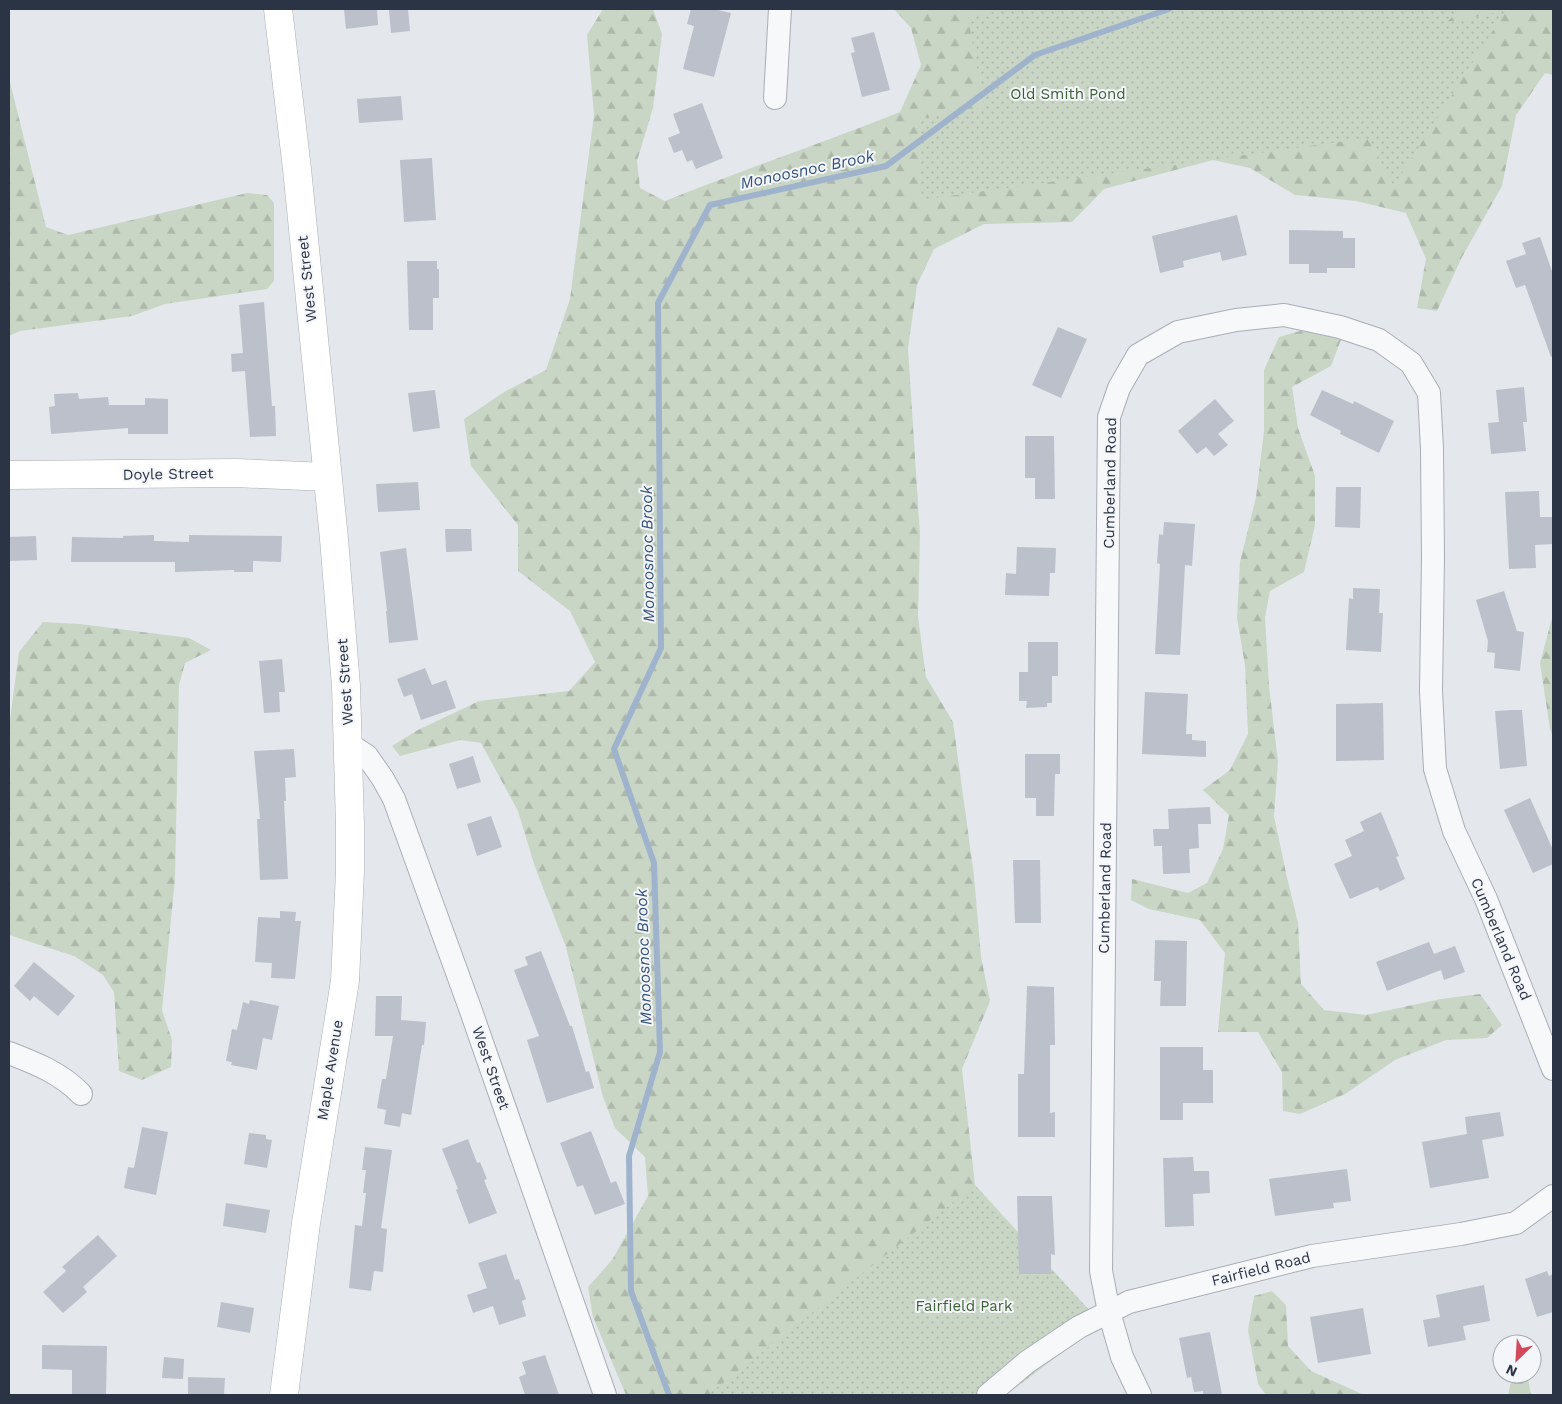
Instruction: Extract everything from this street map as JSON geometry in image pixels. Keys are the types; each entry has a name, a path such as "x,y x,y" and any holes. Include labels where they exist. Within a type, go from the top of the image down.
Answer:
{"main road":[{"name":"West Street","path":"278,9 327,477 345,677 349,744"},
{"name":"Doyle Street","path":"9,475 236,473 327,477"},
{"name":"Maple Avenue","path":"284,1395 306,1223 345,981 350,871 349,744"}],"street":[{"path":"775,98 780,9"},
{"name":"Cumberland Road","path":"1140,1395 1122,1357 1109,1312 1101,1271 1110,417 1119,388 1138,355 1178,332 1236,320 1284,315 1340,327 1379,340 1410,364 1429,393 1432,449 1433,557 1431,691 1435,769 1454,830 1486,898 1553,1068"},
{"name":"West Street","path":"349,744 368,756 394,799 471,1011 605,1395"},
{"path":"9,1053 59,1075 71,1083 81,1094"},
{"name":"Fairfield Road","path":"988,1395 1027,1362 1079,1327 1129,1302 1312,1256 1462,1234 1516,1223 1553,1196"}],"green space":[{"path":"603,9 653,9 662,34 653,108 637,161 640,188 665,201 900,112 921,65 911,28 894,9 1553,9 1553,75 1545,73 1516,115 1502,186 1462,257 1437,311 1417,308 1426,259 1406,213 1356,201 1295,195 1250,168 1213,160 1104,189 1072,222 984,224 934,249 917,285 908,348 920,535 918,617 926,677 953,722 974,876 981,957 990,1001 962,1069 975,1185 989,1281 965,1395 626,1395 593,1317 588,1287 612,1260 648,1196 645,1157 615,1128 603,1097 566,947 535,867 518,811 481,743 460,740 400,756 392,746 418,730 479,701 569,691 595,662 570,611 518,571 518,525 471,466 464,419 504,392 546,370 570,299 594,115 587,35"},
{"name":"Old Smith Pond","path":"1009,9 1460,9 1445,24 1506,10 1394,186 1367,138 920,200 919,119 984,107 968,17"},
{"path":"9,78 46,227 68,235 247,193 267,195 274,203 274,281 267,289 165,304 132,316 20,331 9,336"},
{"path":"1307,329 1342,337 1331,366 1292,387 1298,428 1315,476 1315,525 1304,572 1270,591 1265,617 1269,686 1278,762 1274,816 1298,923 1301,984 1324,1010 1366,1015 1441,999 1480,994 1502,1025 1487,1038 1446,1040 1395,1060 1345,1094 1300,1114 1283,1111 1282,1072 1258,1032 1218,1032 1225,953 1200,920 1149,909 1131,900 1132,879 1188,893 1207,883 1223,849 1229,815 1203,790 1230,770 1248,734 1245,665 1237,618 1240,562 1256,497 1264,431 1264,370 1279,337"},
{"path":"1553,614 1553,737 1550,729 1540,663"},
{"path":"43,622 80,624 189,638 211,650 185,663 179,685 175,879 162,1010 172,1040 171,1067 142,1080 119,1071 114,992 103,975 74,956 9,935 9,727 19,652"},
{"name":"Fairfield Park","path":"975,1185 1101,1323 1006,1395 713,1395 711,1392"},
{"path":"1272,1291 1286,1305 1288,1346 1311,1371 1364,1395 1266,1395 1258,1384 1248,1330 1254,1296"},
{"path":"1511,1384 1529,1384 1531,1395 1508,1395"}],"building":[{"path":"344,9 377,9 378,25 346,29"},
{"path":"408,9 410,31 391,33 389,10"},
{"path":"691,9 714,9 731,13 714,77 683,69 694,26 687,24"},
{"path":"874,32 890,90 862,97 851,53 855,52 851,38"},
{"path":"401,96 403,120 359,123 357,99"},
{"path":"702,103 723,158 696,169 692,160 687,162 682,150 674,153 668,138 680,133 673,114"},
{"path":"432,158 436,220 404,222 400,160"},
{"path":"1237,215 1247,255 1222,261 1220,252 1183,261 1184,267 1160,273 1152,236"},
{"path":"1289,230 1343,231 1343,238 1355,238 1355,268 1327,268 1327,273 1309,273 1309,264 1289,264"},
{"path":"1540,237 1553,274 1553,356 1551,357 1525,285 1516,288 1506,261 1526,254 1522,243"},
{"path":"407,261 437,261 437,269 439,269 439,298 433,298 433,330 409,330"},
{"path":"264,302 272,406 275,406 276,436 250,437 245,371 232,372 231,354 243,353 239,305"},
{"path":"1058,327 1087,339 1061,398 1032,385"},
{"path":"1524,387 1527,422 1523,422 1526,451 1491,454 1488,423 1499,422 1496,390"},
{"path":"435,390 440,428 413,432 408,393"},
{"path":"1322,390 1353,404 1354,401 1394,421 1379,453 1340,434 1341,431 1310,415"},
{"path":"78,393 79,399 108,397 109,405 145,405 145,398 168,399 168,434 128,434 128,428 51,434 49,407 55,406 54,394"},
{"path":"1215,399 1234,421 1218,434 1228,445 1214,456 1206,447 1197,454 1178,431"},
{"path":"1025,436 1054,436 1055,499 1035,499 1035,478 1025,478"},
{"path":"418,482 420,510 378,512 376,484"},
{"path":"1336,487 1361,487 1360,528 1335,527"},
{"path":"1539,491 1540,517 1553,517 1553,544 1535,545 1536,568 1509,569 1505,492"},
{"path":"1164,522 1195,524 1192,566 1185,565 1180,655 1155,654 1160,564 1157,563 1159,534 1163,535"},
{"path":"445,529 471,529 472,551 446,552"},
{"path":"154,535 154,541 189,542 189,535 282,536 281,562 253,561 253,572 234,572 234,570 175,572 175,562 71,562 72,537 123,538 123,536"},
{"path":"36,536 37,560 9,561 9,537"},
{"path":"1017,547 1056,548 1055,573 1050,573 1049,596 1005,595 1006,573 1016,574"},
{"path":"406,548 418,640 389,643 380,552"},
{"path":"1353,588 1380,589 1379,613 1383,613 1381,652 1346,650 1349,598 1353,599"},
{"path":"1504,591 1517,631 1524,632 1520,671 1494,668 1495,653 1487,652 1488,641 1476,600"},
{"path":"1028,642 1058,642 1058,676 1052,676 1052,703 1047,703 1047,707 1026,708 1027,701 1019,701 1019,672 1028,672"},
{"path":"282,659 285,692 279,692 280,712 264,713 259,661"},
{"path":"425,668 432,685 446,680 456,708 421,720 412,694 404,697 397,679"},
{"path":"1145,692 1188,694 1186,734 1192,734 1192,740 1206,741 1206,757 1142,754"},
{"path":"1383,703 1384,760 1336,761 1336,704"},
{"path":"1522,710 1527,766 1500,769 1495,711"},
{"path":"294,749 296,777 285,778 286,801 284,801 288,879 260,880 257,819 260,819 254,751"},
{"path":"1025,754 1060,754 1060,774 1055,774 1054,816 1036,816 1036,798 1025,798"},
{"path":"473,756 481,782 457,789 449,764"},
{"path":"1530,798 1553,850 1553,864 1533,873 1504,810"},
{"path":"1210,807 1211,824 1198,824 1199,848 1189,849 1190,873 1163,874 1162,846 1154,846 1153,829 1169,829 1168,809"},
{"path":"1381,812 1399,856 1396,857 1405,879 1380,891 1378,887 1350,899 1334,864 1352,856 1345,840 1364,831 1360,822"},
{"path":"491,816 502,847 477,856 467,824"},
{"path":"1013,860 1040,860 1041,923 1015,923"},
{"path":"280,911 296,912 295,921 301,921 295,979 271,978 272,963 255,962 258,917 280,918"},
{"path":"1155,940 1187,941 1186,1006 1160,1006 1161,981 1154,981"},
{"path":"1429,942 1434,954 1455,946 1465,972 1444,980 1441,970 1387,991 1376,962"},
{"path":"541,951 570,1026 572,1026 586,1072 589,1071 594,1088 547,1103 527,1040 539,1036 514,970 528,965 525,957"},
{"path":"34,962 75,996 58,1016 34,996 30,1001 14,986"},
{"path":"1027,986 1054,987 1055,1045 1050,1045 1050,1113 1055,1112 1055,1137 1018,1137 1018,1074 1024,1074"},
{"path":"376,996 402,996 401,1020 426,1022 424,1045 422,1045 411,1115 402,1113 400,1127 384,1124 386,1110 377,1108 382,1079 386,1079 393,1036 375,1036"},
{"path":"250,1000 279,1006 272,1040 263,1038 257,1070 231,1065 232,1062 226,1061 232,1029 237,1030 243,1002 249,1004"},
{"path":"1160,1047 1203,1047 1203,1070 1213,1070 1213,1103 1183,1103 1183,1120 1160,1120"},
{"path":"1500,1112 1504,1136 1482,1140 1489,1178 1430,1188 1422,1142 1467,1134 1465,1117"},
{"path":"142,1127 168,1132 156,1195 124,1188 128,1167 134,1168"},
{"path":"591,1131 611,1183 616,1181 625,1204 595,1215 583,1185 577,1187 560,1143"},
{"path":"249,1133 266,1135 266,1139 272,1140 267,1168 244,1164"},
{"path":"468,1139 477,1163 480,1162 487,1179 484,1180 497,1213 469,1224 456,1190 458,1189 442,1149"},
{"path":"365,1147 392,1150 381,1228 387,1229 383,1272 374,1271 371,1291 349,1288 355,1225 362,1226 366,1193 363,1193 366,1170 362,1170"},
{"path":"1193,1157 1194,1171 1209,1171 1210,1193 1193,1194 1194,1226 1165,1227 1163,1158"},
{"path":"1347,1169 1351,1201 1333,1203 1334,1208 1275,1216 1269,1179"},
{"path":"1017,1196 1052,1196 1055,1255 1051,1254 1051,1274 1019,1274"},
{"path":"226,1203 270,1210 266,1233 223,1226"},
{"path":"98,1235 117,1256 83,1287 87,1292 63,1313 43,1292 66,1271 62,1267"},
{"path":"506,1254 515,1280 519,1279 526,1299 522,1301 526,1316 499,1325 493,1306 473,1313 467,1295 487,1288 478,1263"},
{"path":"1547,1271 1549,1276 1553,1274 1553,1312 1537,1317 1525,1279"},
{"path":"1484,1285 1490,1321 1463,1326 1466,1340 1428,1347 1423,1320 1440,1317 1436,1295"},
{"path":"221,1302 254,1308 250,1333 217,1327"},
{"path":"1363,1308 1371,1354 1318,1363 1310,1317"},
{"path":"1210,1332 1222,1395 1203,1395 1203,1391 1194,1392 1191,1377 1187,1378 1179,1338"},
{"path":"42,1345 107,1346 106,1395 72,1395 72,1370 42,1369"},
{"path":"545,1355 559,1395 525,1395 519,1377 526,1374 522,1362"},
{"path":"164,1357 184,1359 183,1379 162,1378"},
{"path":"188,1377 225,1378 224,1395 188,1395"}],"waterway":[{"name":"Monoosnoc Brook","path":"669,1395 631,1291 629,1156 660,1052 654,863 614,749 661,648 658,303 710,205 886,166 1035,55 1169,9"}]}
